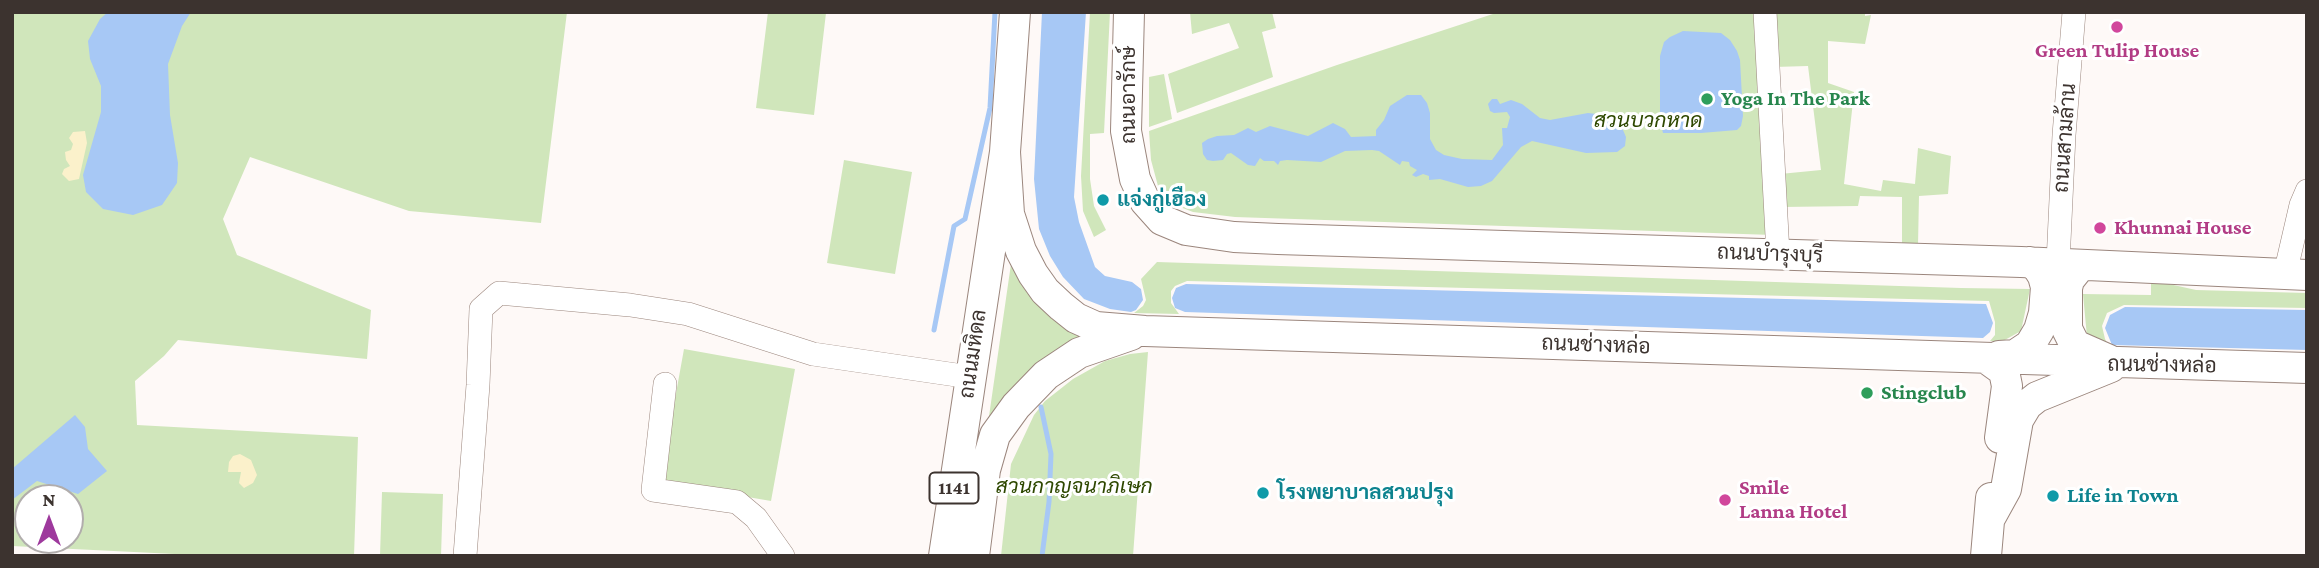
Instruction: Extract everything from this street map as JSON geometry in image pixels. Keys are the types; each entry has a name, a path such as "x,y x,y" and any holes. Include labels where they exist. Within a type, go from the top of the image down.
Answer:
{"main road":[{"path":"1005,152 1015,12"},
{"name":"ถนนอารักษ์","path":"1129,12 1126,131 1135,179 1145,201 1162,220 1186,230 1234,237"},
{"name":"ถนนช่างหล่อ","path":"1005,152 1009,214 1033,274 1045,291 1076,318 1096,327 1145,331 2119,364 2307,368"},
{"name":"ถนนมหิดล","path":"944,556 1005,152"},
{"name":"ถนนบำรุงบุรี","path":"1234,237 1778,254 2296,275"},
{"path":"1986,358 2015,355 2031,345 2044,313 2046,287 2038,268 2056,264 2069,280 2067,328 2075,345 2119,364"},
{"name":"1141","path":"974,556 985,470 995,435 1016,406 1046,375 1079,353 1145,331"},
{"path":"1986,358 2004,371 2007,386 1986,556"},
{"path":"1990,517 2006,489 2018,420 2027,405 2037,397 2119,364"}],"street":[{"path":"1765,12 1778,254"},
{"name":"ถนนสามล้าน","path":"2056,264 2074,12"},
{"path":"2296,275 2301,205 2307,191"},
{"path":"465,556 481,309 499,293 630,305 688,314 813,354 970,377"},
{"path":"665,384 653,490 737,502 756,518 783,556"}],"green space":[{"path":"12,12 567,12 541,223 409,211 250,157 223,219 237,255 371,310 367,359 178,340 135,381 137,425 358,437 354,556 215,556 84,550 84,484 14,484 14,546"},
{"path":"768,12 826,13 814,115 756,108"},
{"path":"1090,12 1110,12 1104,133 1090,134 1090,179 1094,206 1106,230 1094,237 1083,211 1081,176"},
{"path":"1190,12 1272,12 1276,28 1262,32 1273,77 1177,113 1168,74 1239,48 1229,23 1192,34"},
{"name":"สวนบวกหาด","path":"1499,12 1763,12 1773,235 1235,217 1193,212 1175,205 1158,186 1151,160 1149,131"},
{"path":"1771,12 1865,12 1865,16 1871,15 1865,44 1828,41 1828,83 1854,92 1844,184 1881,191 1883,180 1915,184 1918,148 1951,156 1948,194 1919,196 1918,245 1902,243 1902,197 1860,196 1858,206 1782,207 1780,174 1821,170 1808,66 1774,67"},
{"path":"1164,74 1172,119 1149,127 1149,77"},
{"path":"844,160 912,172 895,274 827,263"},
{"path":"1012,257 1093,338 987,430"},
{"path":"1157,262 2030,289 2021,331 2003,341 1990,341 1995,335 1995,322 1989,301 1187,281 1175,286 1171,291 1171,303 1179,314 1134,313 1146,300 1141,279"},
{"path":"2151,280 2196,290 2307,293 2307,308 2124,305 2107,313 2102,326 2110,348 2087,337 2083,294 2151,295"},
{"path":"684,349 795,369 771,501 660,482"},
{"name":"สวนกาญจนาภิเษก","path":"1148,352 1133,556 1001,556 1011,464 1034,415 1045,401 1073,379 1105,361"},
{"path":"382,492 443,494 441,556 380,556"}],"sand":[{"path":"85,131 87,143 79,179 69,181 62,174 64,169 70,166 65,152 71,150 73,144 69,138 73,132"},
{"path":"240,454 251,460 257,475 253,483 244,488 239,483 241,472 228,472 233,456"}],"water":[{"path":"108,12 191,12 182,26 168,64 170,115 178,163 177,183 162,205 133,215 103,209 86,192 83,175 101,112 101,86 90,59 88,41 100,19"},
{"path":"1042,12 1086,12 1074,197 1079,222 1095,267 1105,276 1132,282 1141,289 1143,300 1136,310 1131,312 1110,309 1084,299 1063,277 1050,256 1039,229 1034,179"},
{"path":"1683,31 1721,33 1737,51 1740,60 1743,116 1741,126 1737,130 1663,133 1660,121 1660,56 1664,42"},
{"path":"1407,95 1421,95 1427,103 1430,113 1430,139 1436,150 1444,155 1462,159 1492,160 1503,145 1502,128 1507,128 1510,117 1507,112 1490,111 1488,104 1492,99 1497,99 1500,104 1511,100 1522,104 1540,118 1550,120 1588,113 1605,115 1620,123 1626,137 1625,146 1617,152 1586,153 1532,141 1521,147 1492,181 1481,186 1468,187 1440,179 1429,180 1429,176 1423,174 1416,177 1412,175 1417,170 1410,166 1409,162 1402,161 1400,165 1379,151 1372,150 1345,151 1321,162 1287,160 1280,161 1278,165 1274,161 1260,158 1255,166 1248,165 1231,153 1223,160 1213,161 1207,160 1203,154 1202,143 1208,139 1234,135 1248,128 1256,132 1270,126 1308,136 1333,123 1345,129 1351,137 1376,136 1376,130 1390,106"},
{"path":"1186,284 1986,304 1993,323 1990,332 1983,338 1185,312 1175,308 1172,298 1176,288"},
{"path":"2125,307 2307,310 2307,350 2112,345 2105,328 2110,315"},
{"path":"75,415 85,427 88,449 107,471 84,489 84,484 46,484 37,481 33,484 14,484 12,500 12,469"}],"waterway":[{"path":"934,330 954,226 965,219 990,108 995,12"},
{"path":"1041,407 1051,454 1049,502 1042,556"}],"place":[{"name":"Green Tulip House","path":"2117,27"},
{"name":"Yoga In The Park","path":"1707,99"},
{"name":"แจ่งกู่เฮือง","path":"1103,200"},
{"name":"Khunnai House","path":"2100,228"},
{"name":"Stingclub","path":"1867,393"},
{"name":"โรงพยาบาลสวนปรุง","path":"1263,493"},
{"name":"Life in Town","path":"2053,496"},
{"name":"Smile Lanna Hotel","path":"1725,500"}]}
